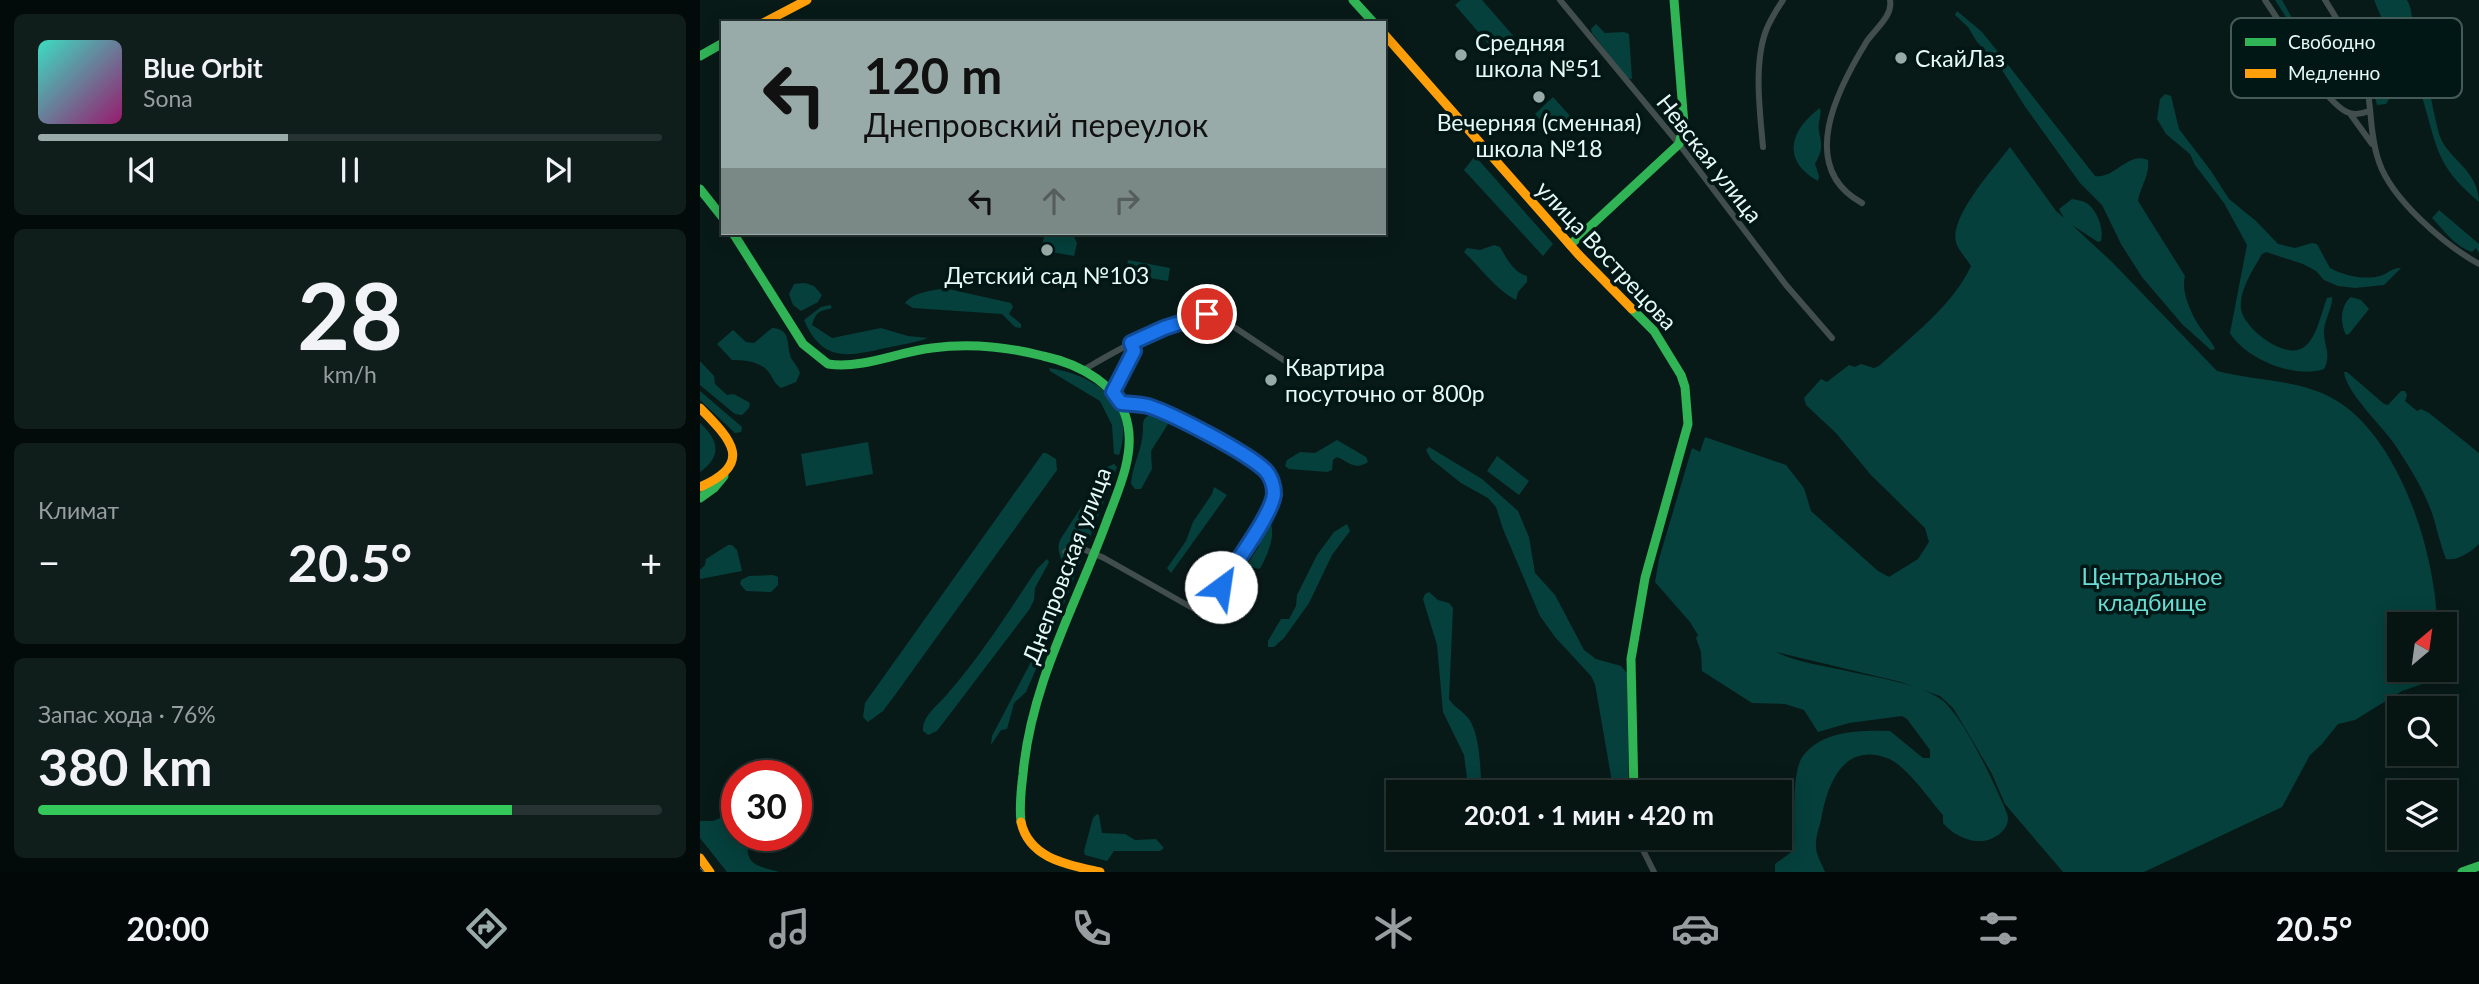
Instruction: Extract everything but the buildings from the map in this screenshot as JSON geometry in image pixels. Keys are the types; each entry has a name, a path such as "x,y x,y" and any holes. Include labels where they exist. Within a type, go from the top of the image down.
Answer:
{"main road":[{"path":"775,20 807,0"},
{"path":"1353,0 1372,21"},
{"path":"1570,245 1679,144 1684,124 1674,0"},
{"name":"улица Вострецова","path":"1386,36 1570,245 1658,336 1681,375 1687,403 1686,430 1645,578 1631,659 1634,780"},
{"path":"700,55 721,44"},
{"path":"700,189 721,215"},
{"name":"Днепровская улица","path":"734,235 806,346 828,364 848,365 930,349 998,347 1043,356 1085,369 1099,377 1121,403 1128,424 1126,464 1094,554 1046,666 1030,727 1020,803 1023,829 1037,849 1059,861 1100,872"},
{"path":"700,408 730,440 732,462 724,476 702,493"},
{"path":"700,858 710,872"},
{"path":"2462,872 2479,866"}],"street":[{"name":"Невская улица","path":"1560,0 1679,144 1786,285 1832,338"},
{"path":"1763,147 1760,53 1767,28 1783,0"},
{"path":"1862,203 1843,191 1833,176 1827,156 1828,134 1833,106 1843,80 1889,13 1890,0"},
{"path":"2264,0 2276,18"},
{"path":"2325,0 2334,18"},
{"path":"2330,98 2351,115 2369,111"},
{"path":"2368,98 2374,145 2384,175 2403,201 2444,243 2479,264"},
{"path":"2351,115 2356,125 2374,145"},
{"path":"1085,369 1131,343 1211,314 1291,365"},
{"path":"1113,392 1134,351 1131,343"},
{"path":"1065,552 1074,545 1196,610 1204,610 1211,606 1270,510 1274,491 1270,476 1245,456 1168,415 1146,406 1121,403"},
{"path":"1643,850 1654,872"}],"green space":[{"path":"1461,0 1482,0 1516,39 1498,55 1455,5"},
{"path":"2275,0 2282,0 2292,18 2287,18"},
{"path":"2374,0 2407,0 2412,18 2382,18"},
{"path":"1957,11 1982,32 2095,176 2109,174 2134,159 2148,160 2148,171 2138,201 2185,276 2184,289 2191,312 2215,349 2211,350 2182,324 2142,277 2121,244 2102,205 2080,183 1999,65 1955,15"},
{"path":"1596,24 1605,33 1629,34 1632,79 1627,78 1592,33 1591,29"},
{"path":"2165,94 2171,96 2179,129 2229,199 2278,244 2295,248 2317,244 2330,268 2355,276 2374,277 2401,268 2384,285 2355,288 2338,286 2324,280 2316,271 2303,264 2266,252 2262,254 2242,295 2241,309 2244,317 2267,341 2287,350 2296,350 2304,347 2312,338 2327,298 2332,297 2324,330 2327,354 2324,369 2285,369 2247,351 2230,333 2247,245 2224,203 2195,165 2190,154 2166,134 2157,119 2160,99"},
{"path":"1553,97 1570,116 1551,132 1535,114"},
{"path":"2375,98 2389,98 2386,104 2377,105"},
{"path":"2422,98 2431,98 2439,134 2448,150 2474,181 2479,202 2448,170 2436,145"},
{"path":"1820,108 1821,148 1815,164 1818,181 1798,164 1794,144 1802,125"},
{"name":"Центральное кладбище","path":"2010,147 2056,211 2064,218 2059,209 2072,199 2092,207 2101,227 2101,241 2098,242 2072,225 2112,262 2217,371 2305,387 2332,398 2356,415 2377,439 2409,498 2430,565 2436,612 2387,612 2387,682 2428,682 2394,696 2387,696 2387,700 2355,720 2338,724 2310,755 2282,807 2144,872 2063,872 2005,804 1992,774 1953,708 1940,696 1920,689 1939,698 1948,706 1967,733 2006,811 2008,817 2002,832 1986,840 1975,841 1960,836 1943,823 1943,815 1902,768 1887,758 1859,756 1839,770 1828,794 1816,844 1825,872 1775,872 1775,864 1790,853 1794,844 1797,774 1803,756 1811,747 1843,733 1890,731 1923,758 1930,758 1930,750 1902,716 1849,723 1818,732 1804,710 1785,704 1752,703 1702,671 1701,652 1696,638 1698,635 1655,582 1659,559 1692,448 1700,452 1705,437 1786,465 1804,488 1811,511 1878,571 1889,577 1918,559 1929,542 1925,528 1871,475 1836,433 1806,405 1804,398 1821,379 1827,382 1849,365 1855,367 1861,364 1874,368 1879,366 1930,320 1954,294 1971,266 1956,242 1959,219","holes":["1776,652 1905,684 1801,661"]},
{"path":"1475,156 1553,244 1543,256 1464,170"},
{"path":"2439,210 2479,244 2479,253 2476,248 2472,252 2460,246 2432,218"},
{"path":"1045,235 1073,235 1077,243 1074,256 1041,250"},
{"path":"1494,245 1500,247 1514,268 1527,276 1527,282 1518,292 1516,300 1495,284 1464,252 1467,248 1480,250"},
{"path":"1128,260 1170,268 1168,281 1126,274"},
{"path":"794,284 814,286 822,295 818,302 801,311 793,305 789,294"},
{"path":"944,288 1011,303 1013,307 1009,314 1021,324 1021,328 1015,327 1002,314 913,308 905,303 918,294"},
{"path":"2351,297 2361,300 2369,309 2346,335 2342,315"},
{"path":"830,305 830,309 818,313 812,325 832,338 881,328 908,336 928,338 859,353 847,354 828,350 811,334 804,320 821,307"},
{"path":"772,328 783,331 791,358 800,373 796,382 781,388 762,366 732,360 717,344 733,330 746,342 754,343"},
{"path":"700,361 714,376 715,384 727,395 734,394 750,403 742,415 735,414 700,385"},
{"path":"1049,368 1082,377 1096,385 1117,406 1122,420 1123,437 1119,455 1114,454 1112,425 1100,401"},
{"path":"2344,372 2384,404 2388,405 2401,391 2405,391 2405,401 2417,411 2421,409 2429,413 2479,453 2479,544 2468,553 2455,559 2446,559 2420,485 2393,442 2351,389"},
{"path":"700,391 742,427 741,432 735,433 700,400"},
{"path":"1149,415 1165,418 1168,424 1151,451 1152,469 1141,489 1135,489 1131,484 1132,477 1144,420"},
{"path":"700,423 714,441 715,454 700,472"},
{"path":"1337,440 1366,457 1368,462 1359,466 1337,457 1333,460 1332,470 1327,472 1289,469 1285,466 1287,460 1300,452 1315,453"},
{"path":"868,442 873,474 806,486 801,454"},
{"path":"1429,447 1482,479 1518,511 1529,537 1535,573 1555,595 1584,650 1596,659 1621,666 1627,673 1629,780 1612,780 1595,684 1540,616 1496,507 1488,498 1461,483 1431,459 1426,450"},
{"path":"1043,453 1056,459 1057,470 883,711 868,722 863,717 865,703"},
{"path":"1497,456 1529,481 1519,495 1487,471"},
{"path":"1114,464 1117,467 1055,627 1051,629 1048,625 1063,575 1060,540 1107,467"},
{"path":"1214,487 1227,495 1171,573 1167,568 1186,541 1193,522"},
{"path":"1266,519 1269,519 1271,525 1272,537 1261,567 1251,567 1237,590 1227,589 1227,586 1234,585 1259,546 1255,538"},
{"path":"1347,524 1350,531 1332,555 1309,603 1284,638 1274,647 1268,647 1268,641 1281,619 1289,619 1296,606 1297,595 1317,555 1334,532"},
{"path":"728,545 737,550 742,571 700,579 700,570 706,559"},
{"path":"1047,559 1049,562 1035,588 1034,600 1029,610 937,731 928,735 923,731 923,725 928,715 973,663 1037,569"},
{"path":"749,576 778,577 778,585 771,592 746,591 740,584 741,580"},
{"path":"1429,592 1453,608 1449,699 1467,716 1473,726 1481,780 1467,780 1464,755 1443,712 1437,645 1423,599"},
{"path":"1037,656 1040,660 1026,692 1014,703 1007,729 1001,730 991,745 992,736 1033,658"},
{"path":"721,806 721,851 748,851 750,858 757,865 779,872 727,872 700,838 700,821 720,818"},
{"path":"1097,814 1102,833 1125,834 1135,840 1156,839 1164,848 1160,851 1114,851 1107,861 1085,855 1093,818"}],"traffic: fast":[{"path":"1353,0 1372,21"},
{"path":"1570,245 1679,144 1684,124 1674,0"},
{"path":"700,56 721,44"},
{"path":"700,189 721,215"},
{"path":"734,235 803,344 828,364 855,364 946,347 974,346 1016,350 1057,360 1084,371 1108,388 1124,412 1129,438 1127,463 1106,523 1056,646 1035,709 1022,780 1021,822"},
{"path":"1632,309 1654,331 1681,375 1685,387 1688,424 1645,578 1631,659 1634,780"},
{"path":"700,498 724,476"},
{"path":"2462,872 2479,866"}],"traffic: slow":[{"path":"767,21 807,0"},
{"path":"1386,36 1578,254 1632,309"},
{"path":"700,408 721,431 732,451 732,460 727,469 700,487"},
{"path":"1021,822 1025,834 1041,852 1063,863 1100,872"},
{"path":"700,858 710,872"}],"place":[{"name":"Средняя школа №51","path":"1461,55"},
{"name":"СкайЛаз","path":"1901,58"},
{"name":"Вечерняя (сменная) школа №18","path":"1539,97"},
{"name":"Детский сад №103","path":"1047,250"},
{"name":"Квартира посуточно от 800р","path":"1271,380"}],"route":[{"path":"1207,314 1164,328 1131,343 1134,351 1113,392 1121,403 1156,409 1223,443 1255,462 1270,476 1274,491 1270,510 1221,587"}]}
